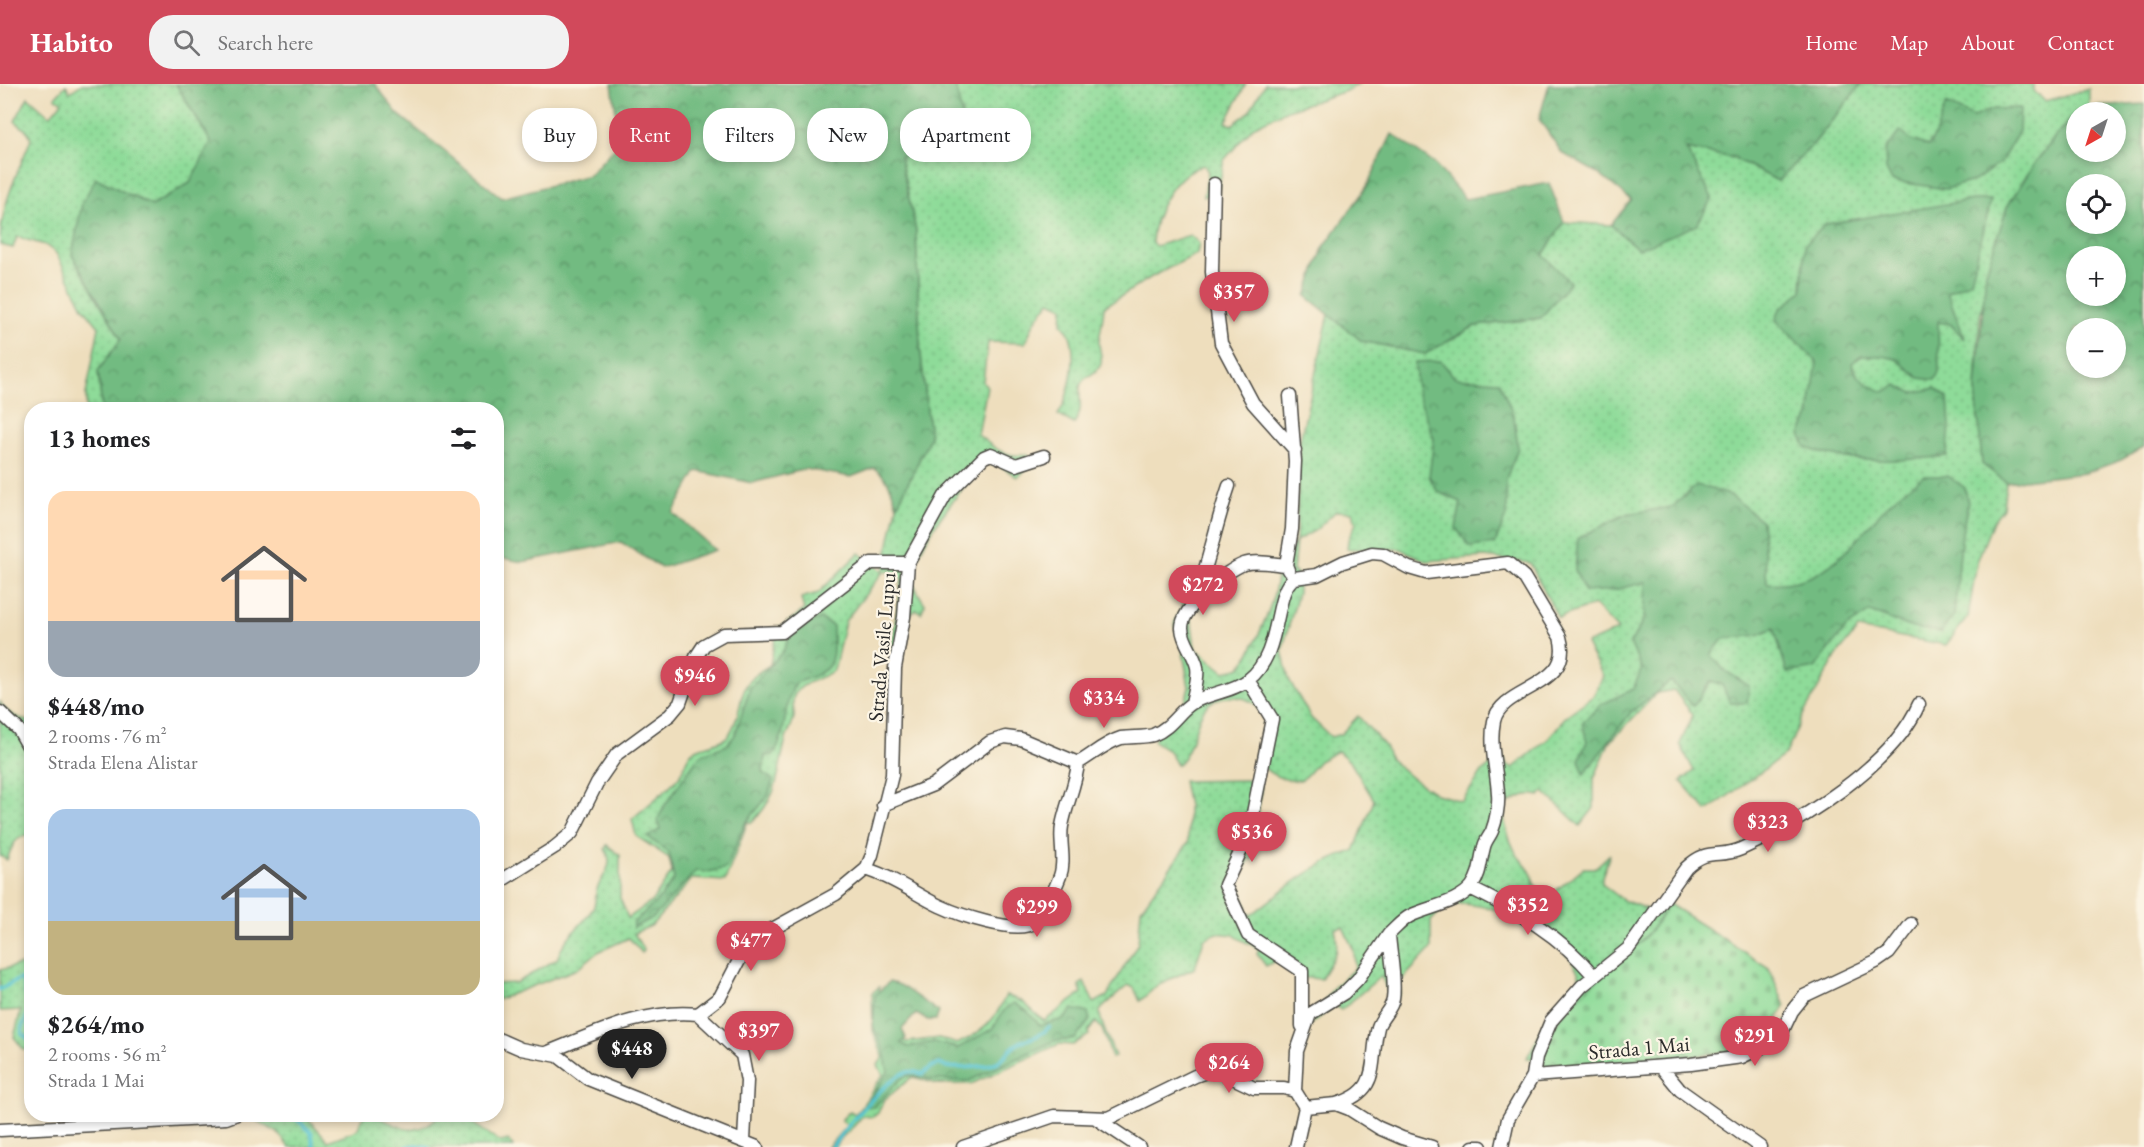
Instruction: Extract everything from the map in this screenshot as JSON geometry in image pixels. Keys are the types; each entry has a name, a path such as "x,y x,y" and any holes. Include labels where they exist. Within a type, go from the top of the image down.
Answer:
{"street":[{"path":"1214,184 1212,272 1221,344 1253,403 1295,450"},
{"path":"1290,396 1295,450 1292,529 1286,565 1292,580"},
{"name":"Strada Vasile Lupu","path":"866,869 872,855 892,775 895,668 904,617 908,563 945,496 984,457 991,454 1016,465 1044,456"},
{"path":"1194,604 1209,563 1218,518 1229,486"},
{"path":"698,1014 720,998 743,953 758,937 836,894 866,869 898,882 942,907 1004,925 1026,927 1034,922 1060,877 1063,864 1062,826 1077,763 1102,746 1122,738 1152,735 1173,723 1192,703 1248,680 1271,649 1278,627 1282,594 1292,580 1317,575 1343,562 1372,553 1383,554 1409,568 1426,573 1509,563 1524,577 1560,637 1563,647 1558,664 1536,686 1504,706 1494,722 1494,764 1498,796 1494,828 1484,846 1481,868 1470,888 1447,902 1408,917 1389,934 1358,979 1344,993 1310,1014 1302,1030"},
{"name":"Strada Vasile Lupu","path":"504,879 555,847 572,832 597,783 616,754 670,715 680,703 696,657 704,645 724,634 782,632 871,563 908,563"},
{"path":"1192,703 1198,675 1196,664 1185,645 1182,629 1183,617 1213,585 1245,563 1286,565"},
{"path":"1248,680 1272,719 1249,833 1225,885 1248,935 1302,971 1302,1030 1295,1091 1305,1107 1296,1147"},
{"path":"1502,1147 1508,1119 1533,1076 1536,1057 1551,1021 1577,991 1629,948 1686,868 1696,858 1709,853 1736,851 1822,804 1867,769 1901,734 1919,704"},
{"path":"0,712 19,730 24,739"},
{"path":"884,806 933,785 990,742 1005,737 1021,739 1077,763"},
{"path":"1470,888 1542,927 1578,957 1594,976"},
{"name":"Strada 1 Mai","path":"1533,1076 1661,1067 1742,1057 1760,1048 1783,1030 1792,1011 1804,996 1876,962 1889,953 1911,924"},
{"path":"1305,1107 1351,1100 1368,1083 1375,1066 1379,1024 1393,1000 1389,934"},
{"path":"546,1053 619,1025 680,1012 698,1014 742,1055 747,1081 744,1142"},
{"path":"504,1042 521,1049 558,1056 588,1079 757,1147"},
{"path":"1661,1067 1680,1090 1760,1147"},
{"path":"963,1147 1054,1116 1097,1119 1121,1114 1195,1076 1214,1069 1254,1088 1284,1088 1295,1091"},
{"path":"1336,1104 1349,1109 1379,1128 1432,1147"},
{"path":"1097,1119 1139,1147"},
{"path":"0,1130 151,1122"},
{"path":"1473,1147 1480,1147"}],"green space":[{"path":"82,84 176,84 211,142 190,183 152,206 96,178 72,255 121,339 98,371 101,402 86,402 99,327 83,307 56,253 45,245 17,237 13,248 0,245 6,204 31,139 28,132 15,121 28,97 50,116 62,102 55,97 66,85 70,92"},
{"path":"176,84 375,84 397,113 502,198 589,175 609,154 609,162 691,162 691,108 615,108 612,84 955,84 960,108 900,108 900,162 916,231 920,346 930,437 897,506 887,480 874,468 851,477 806,469 752,483 697,471 673,513 715,550 661,568 621,542 522,562 504,558 504,402 101,402 98,371 121,339 72,255 82,203 96,178 152,206 190,183 211,142"},
{"path":"955,84 1246,84 1226,122 1232,125 1249,112 1265,84 1358,84 1349,90 1287,110 1253,127 1224,160 1217,197 1204,196 1208,172 1204,165 1193,169 1175,185 1156,219 1152,243 1156,246 1190,235 1199,243 1197,254 1153,276 1104,307 1099,340 1101,364 1081,383 1080,409 1074,424 1058,415 1067,395 1073,355 1072,343 1062,324 1063,307 1050,301 1035,321 1025,343 988,342 983,382 987,386 978,435 1007,454 1028,454 1033,465 1017,477 999,465 987,461 965,485 940,519 920,554 915,570 914,583 925,604 921,613 917,610 909,614 900,665 889,661 902,579 891,571 883,572 897,506 930,437 920,346 916,231 901,162 1031,162 1031,108 960,108"},
{"path":"1549,84 1861,84 1815,142 1778,181 1734,158 1686,149 1712,198 1697,225 1638,249 1611,225 1631,200 1599,174 1562,153 1539,119"},
{"path":"1861,84 2034,84 2034,91 2045,101 2089,89 2089,102 2066,102 2066,124 2034,164 2007,206 1980,315 1976,389 1982,464 2006,482 2003,508 1993,521 1977,562 1968,617 1946,645 1858,629 1837,655 1802,717 1786,754 1707,811 1681,781 1694,771 1680,744 1693,715 1674,690 1657,693 1609,743 1594,779 1594,808 1580,826 1544,792 1539,796 1524,796 1503,805 1505,823 1512,846 1532,875 1534,884 1545,894 1553,893 1583,868 1595,868 1610,854 1602,877 1602,884 1623,900 1652,911 1660,899 1669,904 1649,933 1616,964 1541,1054 1542,1060 1527,1058 1549,1014 1580,978 1570,957 1553,941 1513,916 1502,918 1498,910 1470,904 1446,908 1431,921 1431,949 1399,983 1400,993 1397,998 1389,994 1381,976 1341,1010 1335,1005 1309,1026 1333,988 1355,968 1354,951 1343,927 1335,929 1336,951 1321,979 1297,977 1277,960 1266,966 1257,954 1259,949 1234,935 1217,933 1204,939 1195,968 1159,984 1140,1001 1134,988 1128,985 1100,1011 1115,1056 1112,1058 1102,1029 1096,1022 1088,1032 1089,1035 1073,1045 1059,1044 971,1084 938,1084 912,1077 884,1100 878,1113 873,1117 862,1116 835,1147 828,1147 847,1125 841,1120 850,1111 855,1114 883,1075 878,1065 883,1057 873,1031 872,993 879,987 882,1018 898,1040 908,1042 939,1038 957,1044 974,1035 993,1019 1006,995 1023,1002 1044,1021 1082,993 1079,985 1084,982 1094,1003 1107,996 1138,943 1141,909 1188,843 1188,806 1183,781 1247,780 1261,787 1253,857 1236,877 1247,907 1245,911 1251,915 1312,870 1354,851 1374,800 1351,763 1338,751 1319,761 1302,780 1284,779 1273,775 1260,763 1266,717 1250,701 1236,697 1220,698 1210,703 1203,711 1185,756 1177,765 1169,751 1154,741 1161,726 1184,707 1189,687 1183,652 1174,624 1187,596 1203,601 1191,616 1195,648 1225,672 1241,667 1266,617 1275,588 1274,568 1285,559 1296,541 1300,440 1329,314 1362,341 1425,354 1475,326 1541,318 1543,255 1564,222 1611,225 1638,249 1712,198 1685,149 1734,158 1778,181 1815,142","holes":["1336,511 1353,512 1356,523 1348,540 1347,549 1401,549 1426,561 1485,557 1530,563 1558,618 1594,605 1618,630 1586,644 1603,676 1593,696 1566,716 1549,738 1513,768 1507,766 1502,756 1483,771 1462,801 1436,794 1412,778 1390,759 1385,746 1358,716 1341,734 1331,737 1311,718 1289,680 1282,651 1298,593 1298,574 1293,571 1296,541 1316,530"]},
{"path":"1946,104 1973,117 1994,109 2020,108 2019,131 2001,162 1976,180 1946,189 1892,181 1886,169 1885,151 1900,131 1911,140 1928,146 1934,137"},
{"path":"2144,104 2144,447 2121,460 2085,473 2006,482 1982,464 1976,389 1986,272 2007,207 2034,164 2066,124 2066,162 2126,162 2126,105"},
{"path":"1392,134 1435,164 1465,199 1549,183 1564,222 1543,255 1570,282 1541,318 1475,326 1425,354 1362,341 1306,296 1323,248 1366,188"},
{"path":"1972,200 1991,200 1971,281 1947,292 1965,339 1950,324 1938,322 1939,372 1935,380 1919,378 1896,359 1882,356 1862,356 1852,363 1864,381 1884,392 1897,385 1913,393 1935,388 1948,398 1950,427 1947,456 1894,460 1858,459 1807,448 1800,435 1809,416 1817,362 1776,320 1780,309 1802,291 1805,244 1826,224"},
{"path":"1441,361 1455,378 1499,381 1514,417 1518,448 1506,479 1507,513 1495,544 1470,547 1456,528 1461,502 1438,492 1429,476 1434,439 1417,392 1415,362"},
{"path":"1923,476 1948,476 1965,488 1968,503 1962,533 1954,616 1940,632 1913,628 1870,612 1846,628 1815,668 1787,673 1774,628 1758,635 1723,639 1711,655 1724,670 1749,686 1747,703 1730,703 1722,685 1711,681 1693,706 1671,681 1631,712 1584,774 1579,760 1587,741 1582,723 1600,705 1633,689 1642,669 1630,643 1644,620 1646,582 1615,590 1585,592 1575,570 1578,538 1626,514 1672,507 1697,485 1730,495 1762,521 1767,583 1790,583 1826,568 1841,556 1897,496"},
{"path":"859,553 883,572 845,621 834,670 803,686 794,697 793,720 786,739 776,784 760,813 751,823 748,821 725,881 692,879 651,926 634,933 644,951 642,953 629,938 598,952 577,969 504,997 504,984 516,983 557,959 569,937 592,910 598,886 608,866 608,855 605,849 607,845 620,855 620,898 628,918 652,901 672,872 669,858 636,836 632,819 677,779 693,751 727,737 735,722 745,688 758,673 770,665 777,630 804,610 801,598 818,593"},
{"path":"821,619 833,626 832,659 825,670 796,683 789,700 778,746 773,755 765,756 763,772 773,780 768,796 745,824 726,868 708,872 696,871 654,917 633,928 634,922 661,897 674,879 669,853 648,837 660,829 658,819 665,805 696,760 703,754 727,745 735,735 750,688 783,651 789,638 812,621"},
{"path":"0,701 9,713 24,719 24,836 13,846 7,860 0,856"},
{"path":"1669,904 1769,968 1785,1006 1771,1032 1744,1049 1646,1063 1544,1070 1545,1050 1552,1031 1564,1013 1580,995 1647,935"},
{"path":"24,966 24,1050 14,1037 21,1010 0,1011 0,970"},
{"path":"889,982 900,985 939,1012 936,1020 928,1020 916,1014 902,1029 906,1038 901,1043 908,1047 934,1042 958,1048 992,1029 1005,1009 1014,1003 1027,1011 1040,1025 1064,1019 1073,1009 1088,1013 1090,1020 1075,1039 1054,1041 969,1081 933,1080 909,1075 901,1079 874,1107 865,1106 888,1072 884,1051 873,1026 875,995"},
{"path":"259,1122 311,1122 328,1141 357,1130 361,1122 389,1122 409,1129 418,1128 430,1122 471,1122 501,1142 508,1140 514,1147 289,1147 277,1132"}],"waterway":[{"path":"0,989 20,979 24,985"},
{"path":"24,1023 22,1027 24,1035"},
{"path":"832,1147 876,1095 904,1073 922,1074 940,1064 960,1068 994,1063 1016,1045 1041,1034 1049,1027"},
{"path":"300,1122 311,1132 314,1147"},
{"path":"407,1147 416,1145 429,1147"}]}
